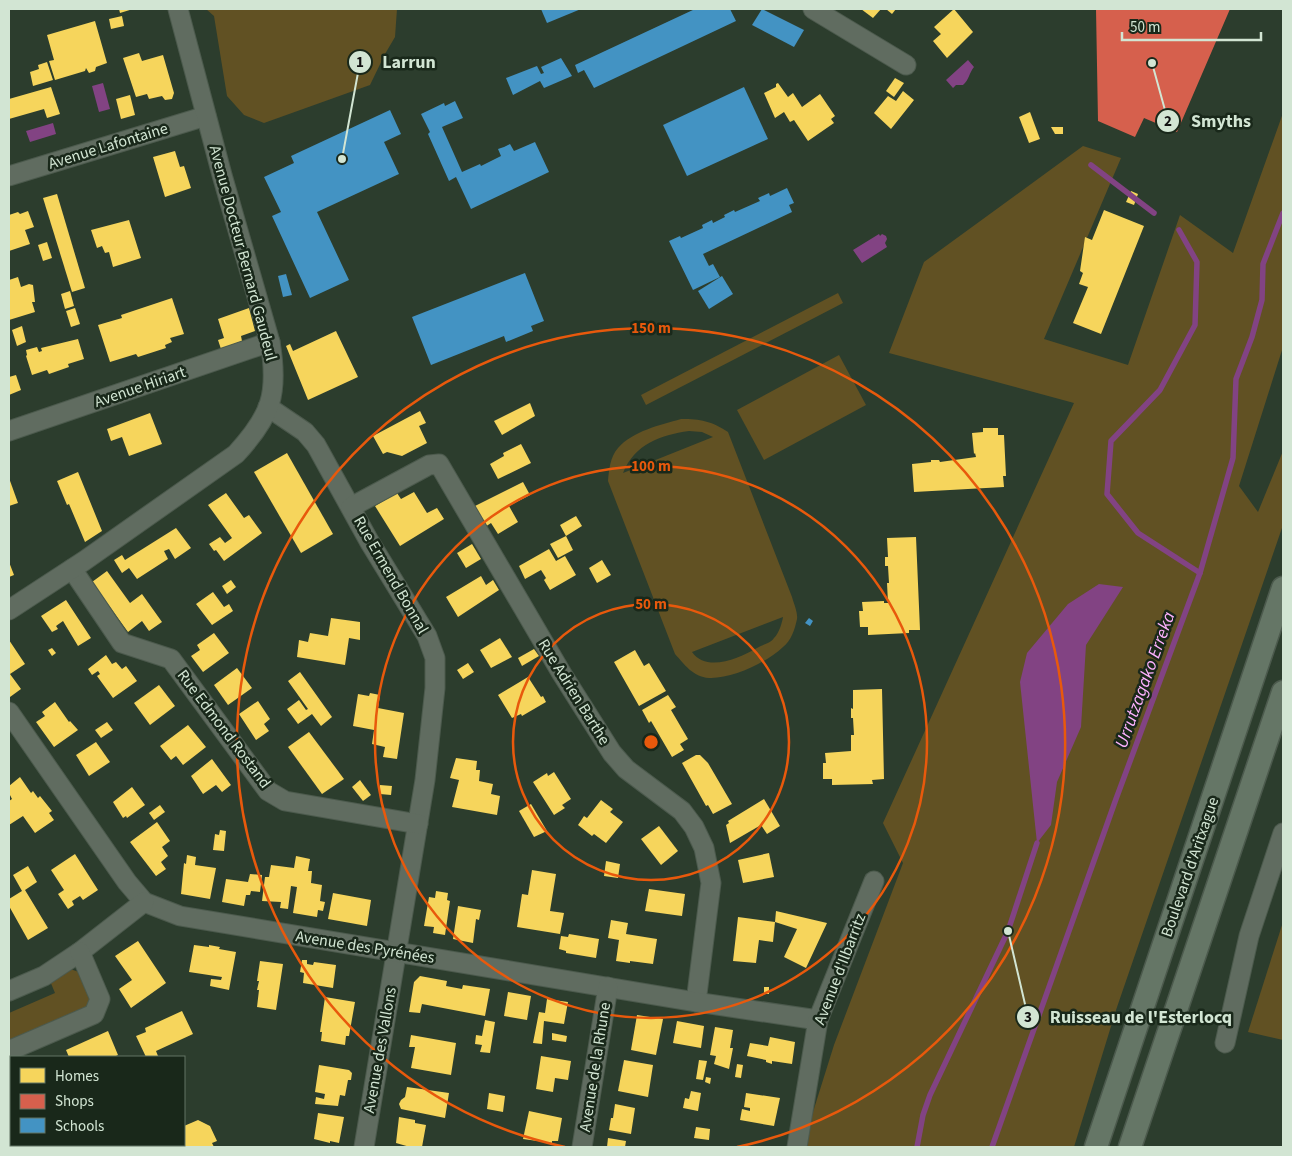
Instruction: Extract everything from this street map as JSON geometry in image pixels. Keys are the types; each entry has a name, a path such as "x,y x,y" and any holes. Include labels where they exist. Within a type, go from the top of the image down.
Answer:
{"main road":[{"name":"Boulevard d'Aritxague","path":"1096,1147 1283,588"},
{"name":"Boulevard d'Aritxague","path":"1130,1147 1283,692"}],"street":[{"name":"Avenue Docteur Bernard Gaudeul","path":"9,610 72,569 236,454 254,434 268,407 274,388 275,368 270,342 206,116 178,9"},
{"path":"813,9 906,64"},
{"name":"Avenue Lafontaine","path":"9,176 206,116"},
{"name":"Avenue Hiriart","path":"9,431 270,342"},
{"name":"Rue Ermend Bonnal","path":"268,407 305,432 316,445 369,540 428,636 434,658 435,688 425,780 396,953"},
{"name":"Rue Adrien Barthe","path":"351,507 429,465 439,464 562,674 612,753 626,769 682,811 694,827 704,848 711,883 696,1002"},
{"name":"Rue Edmond Rostand","path":"72,569 122,643 171,659 268,791 285,800 418,824"},
{"name":"Avenue des Pyrénées","path":"9,712 127,882 144,902 180,916 696,1002 818,1020"},
{"path":"1225,1043 1249,936 1283,833"},
{"name":"Avenue d'Ilbarritz","path":"797,1147 818,1020 874,881"},
{"path":"9,991 44,976 80,952 144,902"},
{"path":"9,1049 13,1049 94,1014 100,999 80,952"},
{"name":"Avenue des Vallons","path":"364,1147 396,953"},
{"name":"Avenue de la Rhune","path":"582,1147 608,987"}],"shaded area":[{"path":"206,9 397,9 395,37 370,85 264,123 244,115 227,96 214,16"},
{"path":"968,60 974,67 968,79 963,85 956,85 953,88 946,80"},
{"path":"103,83 110,109 99,112 92,86"},
{"path":"1283,113 1283,347 1239,486 1258,512 1283,451 1283,525 1116,1010 1074,1147 802,1147 834,1045 903,863 883,823 1074,403 889,353 924,262 1083,146 1121,158 1044,339 1128,365 1180,215 1233,253"},
{"path":"53,123 56,134 30,142 26,131"},
{"path":"879,234 880,236 882,234 886,236 885,243 887,247 862,263 853,250"},
{"path":"838,293 843,303 646,405 641,395"},
{"path":"839,355 866,405 764,460 737,410"},
{"path":"681,419 700,420 711,423 728,432 796,611 797,619 790,638 776,653 748,669 718,678 698,675 689,669 675,654 608,481 613,455 624,442 647,429","holes":["689,431 702,432 713,437 623,473 634,455 642,448 659,438","783,617 779,631 773,640 741,656 714,663 706,662 692,652"]},
{"path":"1099,584 1123,587 1086,645 1081,727 1057,782 1051,825 1037,843 1020,682 1027,653 1068,604"},
{"path":"1283,922 1283,1040 1248,1032"},
{"path":"70,969 82,973 93,992 89,1007 9,1044 9,1013 55,993 50,981"}],"building: Homes":[{"path":"119,9 133,9 120,13"},
{"path":"861,9 881,9 873,18"},
{"path":"886,9 896,9 892,14"},
{"path":"954,9 973,32 947,58 933,41 941,34 934,27"},
{"path":"122,16 124,26 111,29 109,19"},
{"path":"95,21 107,63 96,67 95,71 89,73 86,68 85,71 55,80 49,61 54,60 47,35"},
{"path":"139,53 142,61 163,55 174,93 172,99 165,100 162,96 149,99 147,94 136,97 123,58"},
{"path":"47,62 53,80 33,86 30,72 39,69 38,65"},
{"path":"895,78 904,83 894,97 886,91"},
{"path":"778,83 788,97 793,93 802,107 820,94 835,116 831,119 834,123 808,141 794,120 790,122 784,112 775,118 764,93 776,87"},
{"path":"51,87 60,114 47,118 44,109 9,119 9,99"},
{"path":"903,91 914,100 891,129 874,113 888,96 896,101"},
{"path":"130,95 135,115 121,119 116,99"},
{"path":"1030,112 1040,139 1029,143 1019,117"},
{"path":"1051,127 1063,127 1063,134 1055,134"},
{"path":"175,151 180,167 184,166 191,188 165,197 153,157"},
{"path":"1131,191 1138,194 1134,205 1126,202"},
{"path":"57,194 85,288 72,292 43,198"},
{"path":"1104,210 1144,226 1101,334 1073,323 1088,287 1079,284 1083,273 1080,271 1085,237 1092,240"},
{"path":"28,211 34,227 25,230 30,244 9,251 9,215"},
{"path":"129,220 141,258 113,267 109,252 105,253 102,246 97,248 91,230"},
{"path":"47,242 52,258 43,261 38,245"},
{"path":"18,277 21,287 29,284 33,285 35,302 32,302 35,312 9,320 9,280"},
{"path":"70,291 74,306 65,309 61,294"},
{"path":"172,298 184,334 170,338 172,342 165,345 166,348 138,357 136,354 110,362 98,325 122,318 121,315"},
{"path":"75,308 80,324 71,327 66,311"},
{"path":"249,308 255,331 241,336 242,341 221,349 218,340 224,338 218,319"},
{"path":"22,326 26,342 17,346 12,330"},
{"path":"336,331 358,377 308,400 286,346 290,344 293,351"},
{"path":"78,339 84,359 68,364 69,367 49,374 47,370 32,375 26,350 37,347 39,352 42,351 41,348"},
{"path":"16,375 21,390 9,395 9,377"},
{"path":"530,403 535,416 502,435 494,421"},
{"path":"420,411 426,423 419,426 427,443 402,456 387,452 383,454 373,436"},
{"path":"150,413 162,444 129,456 122,437 111,441 107,429"},
{"path":"983,428 998,428 998,435 1004,435 1006,476 1003,476 1004,487 914,492 912,464 931,462 931,460 939,460 940,462 976,457 972,433 983,432"},
{"path":"521,444 531,463 498,479 490,464 504,456 503,453"},
{"path":"287,453 333,534 301,553 254,472"},
{"path":"78,472 102,531 85,542 57,481"},
{"path":"9,478 18,503 9,506"},
{"path":"523,482 530,495 509,506 518,522 498,534 491,523 485,527 473,507"},
{"path":"414,492 427,513 437,508 444,519 400,546 375,506 397,493 401,499"},
{"path":"226,493 244,518 249,515 262,533 224,561 209,544 220,537 225,543 232,538 208,505"},
{"path":"576,516 582,526 566,536 560,525"},
{"path":"176,528 191,548 175,559 169,549 164,551 168,559 137,579 129,568 122,573 114,560 122,555 125,560"},
{"path":"566,536 573,550 558,558 550,544"},
{"path":"916,537 920,630 909,630 909,633 868,635 868,627 860,627 859,611 863,611 862,602 884,601 884,603 888,603 888,566 885,566 885,557 888,557 887,538"},
{"path":"472,544 481,559 466,568 457,553"},
{"path":"549,549 556,561 565,556 576,575 550,590 541,570 525,579 519,566"},
{"path":"602,560 611,575 597,583 589,568"},
{"path":"9,562 14,575 9,577"},
{"path":"107,571 130,603 142,594 162,622 149,631 142,621 128,632 92,582"},
{"path":"481,576 486,585 493,580 499,590 458,617 446,597"},
{"path":"231,580 236,587 227,594 222,586"},
{"path":"213,592 224,607 229,604 233,611 212,625 196,604"},
{"path":"66,600 91,638 78,646 63,621 56,626 58,629 52,632 41,616"},
{"path":"331,618 360,622 360,640 349,638 345,665 297,657 299,640 308,642 310,633 328,636"},
{"path":"214,633 229,653 203,672 191,656 200,650 197,645"},
{"path":"500,638 512,657 491,668 480,650"},
{"path":"9,640 25,664 10,674 21,689 10,697"},
{"path":"52,648 56,653 52,656 48,650"},
{"path":"534,649 539,656 522,666 518,658"},
{"path":"635,650 644,666 649,663 666,691 639,706 614,662"},
{"path":"106,655 112,664 116,662 122,669 126,666 137,681 113,698 97,676 100,674 98,671 92,675 88,669"},
{"path":"468,663 474,672 463,679 457,670"},
{"path":"237,668 252,688 228,705 214,685"},
{"path":"300,672 332,717 321,726 312,714 298,724 287,709 299,700 306,710 308,709 288,681"},
{"path":"528,677 546,702 522,716 521,714 512,718 498,695"},
{"path":"159,685 175,706 150,725 134,703"},
{"path":"882,689 884,779 872,780 873,784 832,785 832,779 823,779 823,763 826,763 825,753 851,751 851,735 854,735 853,718 851,718 853,690"},
{"path":"370,693 380,695 378,708 404,713 397,759 383,757 385,747 372,744 374,730 353,726 358,694 369,696"},
{"path":"668,695 676,707 671,710 688,739 680,744 684,750 672,757 651,721 649,723 642,710"},
{"path":"258,701 270,719 264,724 269,731 256,740 239,714"},
{"path":"55,702 69,722 78,730 54,747 36,722 45,716 42,712"},
{"path":"107,722 113,730 101,738 95,730"},
{"path":"188,725 206,747 183,765 176,756 171,760 160,746"},
{"path":"309,732 344,779 322,794 288,747"},
{"path":"96,742 110,762 89,776 76,755"},
{"path":"696,755 700,755 708,763 732,804 713,814 708,805 706,806 682,763"},
{"path":"456,758 477,761 476,770 480,770 479,781 493,784 491,794 500,796 497,815 452,807 459,780 450,778"},
{"path":"212,759 231,785 222,792 216,785 203,794 191,776"},
{"path":"554,772 571,799 562,805 565,808 554,815 533,782 547,773 548,776"},
{"path":"20,777 31,793 33,791 38,798 40,796 52,811 49,813 54,820 35,833 23,816 9,825 9,801 12,799 9,793 9,786"},
{"path":"360,780 371,795 363,801 352,787"},
{"path":"380,785 392,786 391,795 380,794"},
{"path":"132,787 145,805 127,818 126,816 123,818 113,802"},
{"path":"764,799 780,826 767,834 761,825 730,843 726,825 729,823 728,821"},
{"path":"601,800 613,809 610,812 623,822 606,843 594,834 592,836 578,825 584,816 587,818"},
{"path":"531,804 547,831 534,837 519,811"},
{"path":"160,805 165,812 154,820 149,813"},
{"path":"157,822 170,841 162,847 168,856 161,862 166,869 156,876 130,842"},
{"path":"659,826 678,851 661,865 641,839"},
{"path":"220,830 226,831 224,851 213,850 215,834 219,835"},
{"path":"769,853 774,877 743,883 738,860"},
{"path":"75,854 98,890 83,900 80,896 72,901 74,905 68,909 58,894 64,890 51,870"},
{"path":"187,855 196,857 195,865 216,868 210,899 181,894 184,863 186,864"},
{"path":"296,856 310,859 308,871 312,871 311,883 322,885 320,901 325,902 323,911 318,910 317,917 293,913 297,887 291,886 288,909 280,908 281,902 262,901 265,877 269,877 271,865 294,868"},
{"path":"606,861 620,864 618,878 604,876"},
{"path":"28,866 37,882 25,890 48,928 28,940 9,906 9,899 22,891 13,875"},
{"path":"532,870 556,874 550,911 564,913 560,934 517,927 522,894 528,895"},
{"path":"250,874 262,875 260,892 251,891 250,895 246,895 244,906 222,902 226,879 248,882"},
{"path":"649,889 685,894 682,916 645,911"},
{"path":"436,891 448,893 447,900 450,901 445,935 433,933 434,927 424,926 429,897 435,898"},
{"path":"333,893 371,900 367,926 328,919"},
{"path":"458,906 481,910 479,920 476,919 473,943 453,939"},
{"path":"776,911 827,923 806,968 784,957 797,929 775,922"},
{"path":"738,917 775,922 773,942 759,940 756,963 733,961"},
{"path":"611,920 628,923 626,934 657,939 653,964 616,961 619,940 608,938"},
{"path":"569,934 599,939 596,958 566,953 566,951 559,949 561,936 568,937"},
{"path":"138,941 166,983 131,1008 119,989 132,980 115,956"},
{"path":"194,945 209,947 209,945 236,952 229,990 210,986 211,979 221,980 222,977 189,972"},
{"path":"302,960 307,960 307,964 313,965 314,962 336,965 333,988 303,983 304,973 300,972"},
{"path":"260,961 283,964 276,1010 257,1007 259,981 257,981"},
{"path":"420,976 447,981 446,986 462,989 463,985 490,989 485,1016 422,1004 420,1013 409,1012 414,982"},
{"path":"764,987 769,987 769,994 764,994"},
{"path":"508,992 531,996 527,1020 504,1016"},
{"path":"325,997 355,1002 349,1036 346,1036 345,1045 321,1041 322,1032 320,1032"},
{"path":"547,999 568,1002 564,1024 544,1021 542,1044 533,1043 539,1012 545,1013"},
{"path":"182,1011 193,1034 156,1051 158,1056 146,1056 136,1036 146,1032 145,1028"},
{"path":"637,1015 663,1019 656,1055 631,1050"},
{"path":"485,1020 495,1022 490,1053 480,1052 482,1045 475,1044 476,1035 482,1036"},
{"path":"677,1021 704,1026 701,1048 673,1043"},
{"path":"715,1027 733,1030 730,1048 733,1048 729,1069 714,1064 716,1056 710,1055"},
{"path":"108,1031 118,1055 69,1056 66,1050"},
{"path":"552,1033 567,1036 566,1042 552,1040"},
{"path":"411,1035 456,1043 451,1075 411,1068 415,1047 409,1047"},
{"path":"770,1037 795,1042 792,1064 772,1061 772,1064 766,1062 766,1060 747,1056 750,1043 768,1046"},
{"path":"541,1056 571,1061 568,1080 555,1078 553,1092 536,1089"},
{"path":"624,1060 653,1065 648,1097 618,1091"},
{"path":"699,1060 707,1061 703,1080 696,1079"},
{"path":"737,1064 743,1065 741,1078 735,1077"},
{"path":"319,1065 349,1070 352,1073 351,1080 348,1080 345,1096 340,1095 338,1106 315,1104 316,1097 324,1099 325,1094 315,1092"},
{"path":"706,1077 711,1078 710,1084 705,1082"},
{"path":"407,1087 449,1093 445,1118 401,1109 399,1104 405,1097"},
{"path":"691,1091 701,1093 698,1111 683,1108 685,1098 689,1099"},
{"path":"489,1093 505,1096 503,1112 487,1109"},
{"path":"746,1093 780,1098 774,1126 740,1120 742,1109 750,1111 750,1108 744,1107"},
{"path":"615,1104 635,1108 631,1134 609,1130"},
{"path":"529,1111 562,1118 558,1141 552,1141 552,1143 523,1139"},
{"path":"318,1113 344,1117 339,1143 314,1139"},
{"path":"399,1117 415,1120 415,1123 426,1125 422,1147 410,1147 396,1143"},
{"path":"198,1120 210,1126 217,1141 212,1143 214,1147 158,1147 185,1146 185,1126"},
{"path":"696,1127 710,1129 709,1140 694,1138"},
{"path":"608,1138 626,1141 625,1147 607,1147"}],"building: Shops":[{"path":"1096,9 1230,9 1177,132 1144,118 1135,137 1098,121"}],"building: Schools":[{"path":"541,9 581,9 547,23"},
{"path":"695,9 730,9 736,21 594,88 584,70 578,73 575,65"},
{"path":"762,9 804,30 794,47 752,25"},
{"path":"561,58 572,76 544,88 540,81 513,95 506,78 537,66 541,74 544,73 541,67"},
{"path":"744,87 768,139 687,176 663,125"},
{"path":"455,101 463,118 442,127 462,172 480,164 481,166 501,156 498,149 510,144 514,151 535,142 549,172 471,209 456,177 449,181 421,114 444,103 445,106"},
{"path":"390,110 401,134 384,142 399,174 317,212 349,280 310,298 272,216 281,212 264,177 294,163 291,156"},
{"path":"787,188 794,203 789,205 792,212 703,254 709,266 713,264 720,277 693,290 669,241 703,228 702,225 712,220 713,223 734,210 735,212 760,201 758,198 769,193 770,196"},
{"path":"525,273 544,321 531,326 533,331 506,342 504,336 431,365 412,317"},
{"path":"286,274 292,295 283,297 278,276"},
{"path":"722,276 733,294 709,309 698,291"},
{"path":"809,618 813,621 810,626 805,623"}],"waterway":[{"path":"1091,165 1154,213"},
{"name":"Urrutzagako Erreka","path":"992,1147 1116,799 1200,573 1233,458 1236,379 1252,337 1262,300 1263,264 1283,213"},
{"path":"1179,230 1197,262 1195,325 1160,390 1111,441 1107,494 1138,533 1200,573"},
{"path":"917,1147 923,1115 930,1095 1008,931 1037,843"}],"place":[{"name":"Smyths","path":"1152,63"},
{"name":"Larrun","path":"342,159"},
{"name":"Ruisseau de l'Esterlocq","path":"1008,931"}]}
